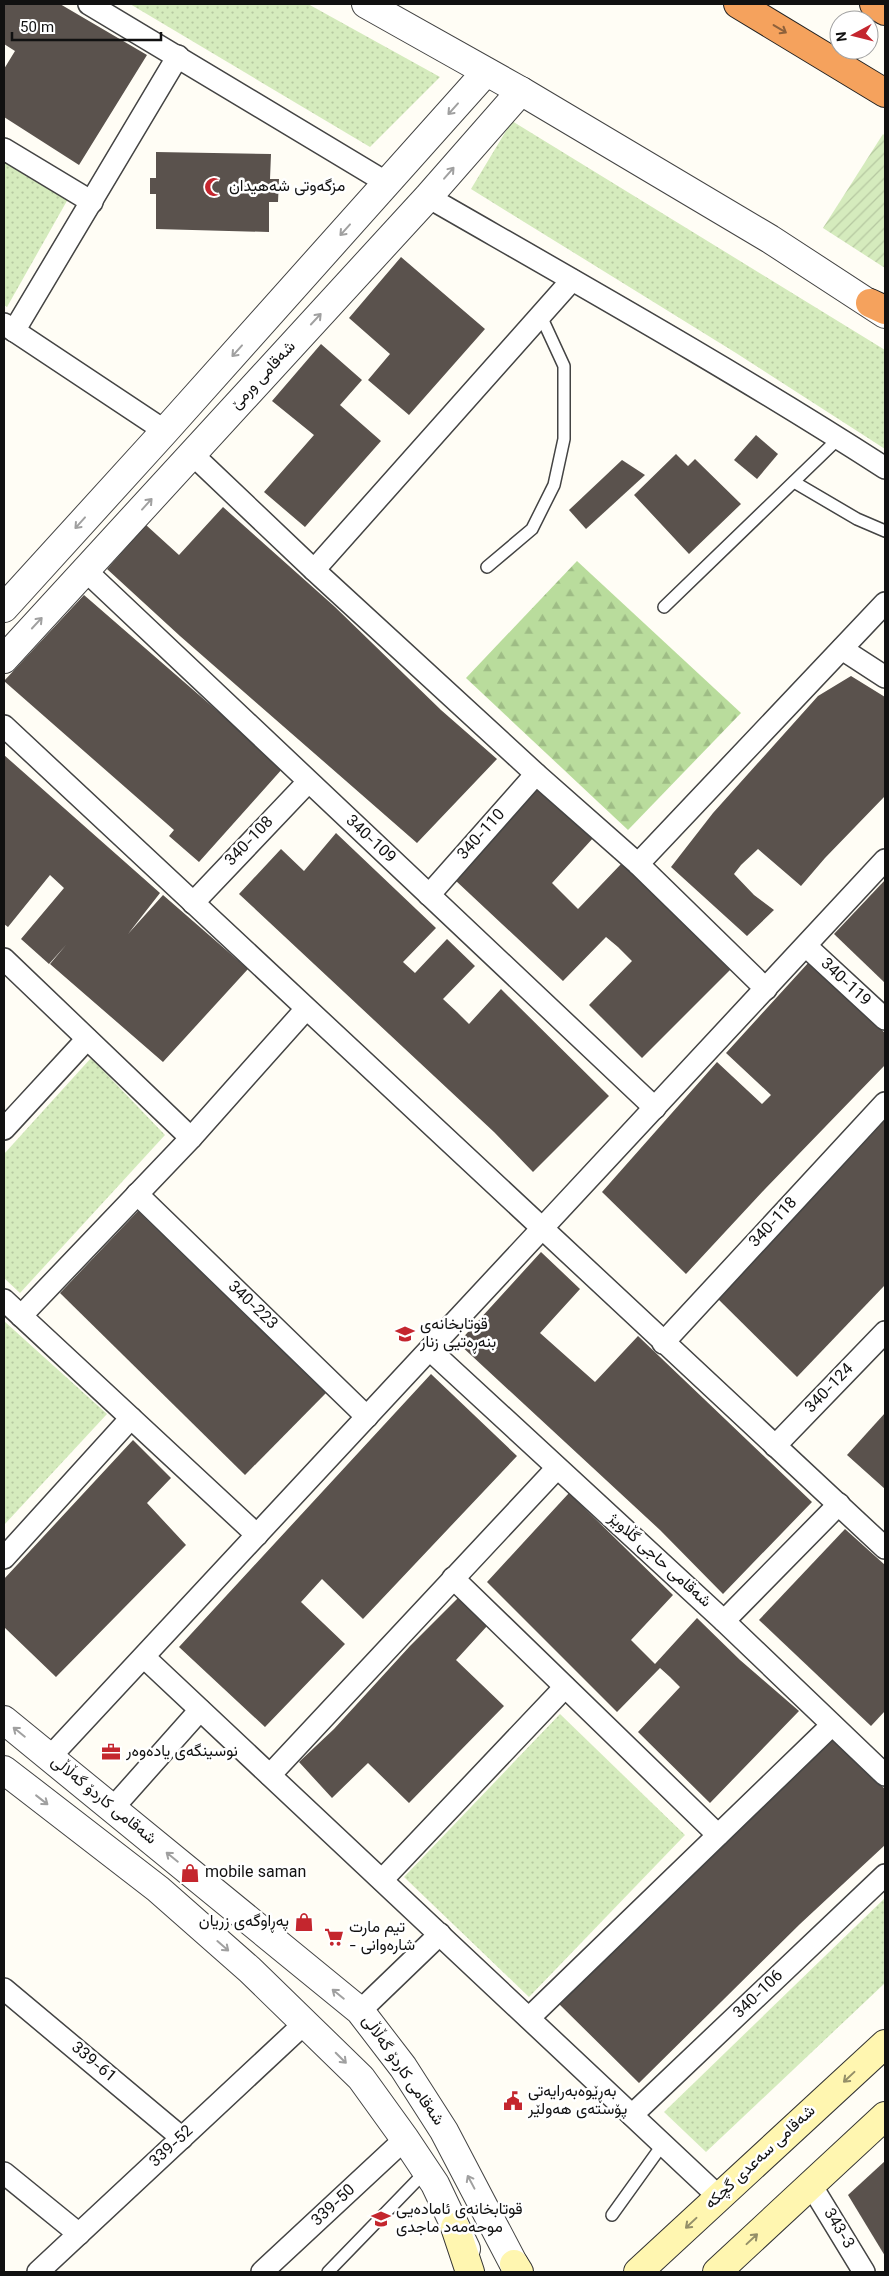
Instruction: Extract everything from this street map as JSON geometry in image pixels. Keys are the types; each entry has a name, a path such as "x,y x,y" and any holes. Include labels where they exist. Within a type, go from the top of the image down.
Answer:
{"highway":[{"path":"738,4 885,93"},
{"path":"874,4 885,10"},
{"path":"817,51 885,106"}],"main road":[{"name":"شەقامی سەعدی گچکە","path":"640,2270 885,2044"},
{"path":"717,2272 885,2116"},
{"path":"455,2226 470,2272"}],"street":[{"path":"90,4 387,183"},
{"path":"366,4 521,91 770,238 880,309"},
{"path":"165,431 9,327 92,202 178,56"},
{"path":"4,608 486,72"},
{"name":"شەقامی ورمێ","path":"4,659 428,197 521,91"},
{"path":"4,150 92,202"},
{"path":"428,197 839,438 885,468"},
{"path":"314,570 572,280"},
{"path":"192,454 314,570 536,774 638,864 766,988"},
{"name":"340-109","path":"85,570 655,1108"},
{"path":"638,864 885,603"},
{"path":"842,649 885,677"},
{"path":"4,726 663,1343 885,1548"},
{"name":"340-110","path":"429,895 536,774"},
{"name":"340-108","path":"192,903 308,782"},
{"path":"50,1758 885,860"},
{"name":"340-119","path":"806,946 885,1019"},
{"path":"4,959 191,1138"},
{"path":"21,1316 191,1138 306,1009"},
{"path":"4,1129 88,1039"},
{"name":"340-118","path":"663,1343 885,1103"},
{"name":"340-223","path":"137,1194 367,1417"},
{"path":"4,1300 257,1535"},
{"name":"340-124","path":"775,1446 885,1332"},
{"name":"شەقامی حاجی گڵاویژ","path":"430,1350 724,1620 885,1774"},
{"path":"4,1558 131,1418"},
{"path":"270,1775 557,1468"},
{"path":"724,1620 839,1504"},
{"path":"453,1578 718,1835"},
{"path":"144,1657 719,2197"},
{"path":"382,1880 566,1687"},
{"path":"112,1809 200,1710"},
{"name":"شەقامی کاردۆ گەڵاڵی","path":"4,1720 360,2012 403,2067 444,2131 517,2270"},
{"path":"529,2018 832,1725"},
{"path":"4,1770 158,1889 306,2022 361,2078 406,2139 426,2171 478,2272"},
{"name":"340-106","path":"632,2115 885,1875"},
{"path":"360,2012 440,1934"},
{"name":"339-61","path":"4,1989 182,2138"},
{"name":"339-52","path":"38,2272 306,2022"},
{"name":"339-50","path":"262,2272 406,2139"},
{"path":"4,2173 79,2234"},
{"name":"343-3","path":"811,2185 864,2272"}],"lane":[{"path":"488,568 532,528 554,485 564,439 564,366 540,314"},
{"path":"664,607 839,438"},
{"path":"794,482 857,519 885,530"},
{"path":"612,2215 663,2144"},
{"path":"328,2272 426,2171"}],"green space":[{"path":"130,4 308,4 440,77 370,147"},
{"path":"512,121 885,350 885,449 736,353 471,189"},
{"path":"883,134 885,136 885,268 823,228"},
{"path":"4,158 68,199 7,307 4,305"},
{"path":"577,561 741,713 628,830 466,678"},
{"path":"91,1058 165,1135 20,1293 4,1278 4,1154"},
{"path":"4,1321 107,1414 4,1525"},
{"path":"560,1714 685,1835 529,1997 404,1877"},
{"path":"885,1898 885,1983 706,2152 664,2112"}],"building":[{"path":"4,4 60,4 147,55 79,165 4,117 4,69 15,51 4,44"},
{"name":"مزگەوتی شەهیدان","path":"156,152 271,154 270,179 279,179 278,202 269,202 269,232 156,229 156,194 150,194 150,178 156,178"},
{"path":"401,257 485,329 409,415 368,380 390,354 349,318"},
{"path":"321,344 362,380 340,405 381,441 305,527 264,492 314,435 272,401"},
{"path":"756,435 778,454 757,479 734,460"},
{"path":"676,454 688,466 695,459 741,504 689,554 634,495"},
{"path":"622,460 645,475 586,529 569,510"},
{"path":"223,507 335,607 441,710 497,759 417,843 180,636 107,569 146,525 179,555"},
{"path":"84,595 283,768 199,862 169,836 174,830 4,681"},
{"path":"851,676 885,697 885,796 825,858 801,886 758,849 741,865 734,874 754,895 774,910 747,936 671,867 713,813 818,696"},
{"path":"4,755 160,893 128,934 163,895 248,969 163,1062 50,964 66,945 49,964 21,939 64,888 50,875 8,927 4,924"},
{"path":"538,786 594,837 552,883 578,909 622,863 730,970 642,1058 589,1005 632,961 618,947 606,937 563,981 455,880"},
{"path":"336,833 436,928 403,962 415,973 447,939 475,966 443,999 469,1024 501,989 609,1096 533,1172 494,1132 239,894 281,849 304,871"},
{"path":"885,880 885,983 834,934"},
{"path":"809,962 885,1033 885,1065 686,1274 602,1192 717,1062 762,1104 771,1095 726,1053"},
{"path":"885,1111 885,1285 797,1377 714,1295"},
{"path":"138,1211 326,1393 245,1475 60,1293"},
{"path":"541,1252 580,1289 540,1333 595,1382 638,1336 812,1502 723,1594 660,1530 458,1343"},
{"path":"431,1374 517,1456 363,1619 322,1579 301,1602 345,1644 265,1727 179,1647"},
{"path":"885,1413 885,1489 847,1455"},
{"path":"133,1440 171,1478 147,1503 186,1545 56,1677 4,1627 4,1579"},
{"path":"569,1493 673,1595 631,1640 655,1664 697,1618 740,1660 799,1711 710,1803 638,1732 680,1687 670,1677 660,1668 617,1712 487,1582"},
{"path":"845,1529 885,1565 885,1711 871,1726 759,1620"},
{"path":"458,1598 488,1625 456,1660 504,1706 409,1803 368,1763 332,1798 299,1762 334,1729 410,1646"},
{"path":"830,1735 885,1789 885,1845 800,1924 639,2083 556,2001"},
{"path":"885,2161 885,2256 848,2195"}],"place":[{"name":"مزگەوتی شەهیدان","path":"214,187"},
{"name":"قوتابخانەی بنەڕەتیی زنار","path":"405,1334"},
{"name":"نوسینگەی یادەوەر","path":"111,1752"},
{"name":"mobile saman","path":"190,1873"},
{"name":"پەڕاوگەی زریان","path":"304,1922"},
{"name":"تیم مارت - شارەوانی","path":"334,1937"},
{"name":"بەڕێوەبەرایەتی پۆستەی هەولێر","path":"513,2101"},
{"name":"قوتابخانەی ئامادەیی موحەمەد ماجدی","path":"381,2219"}]}
